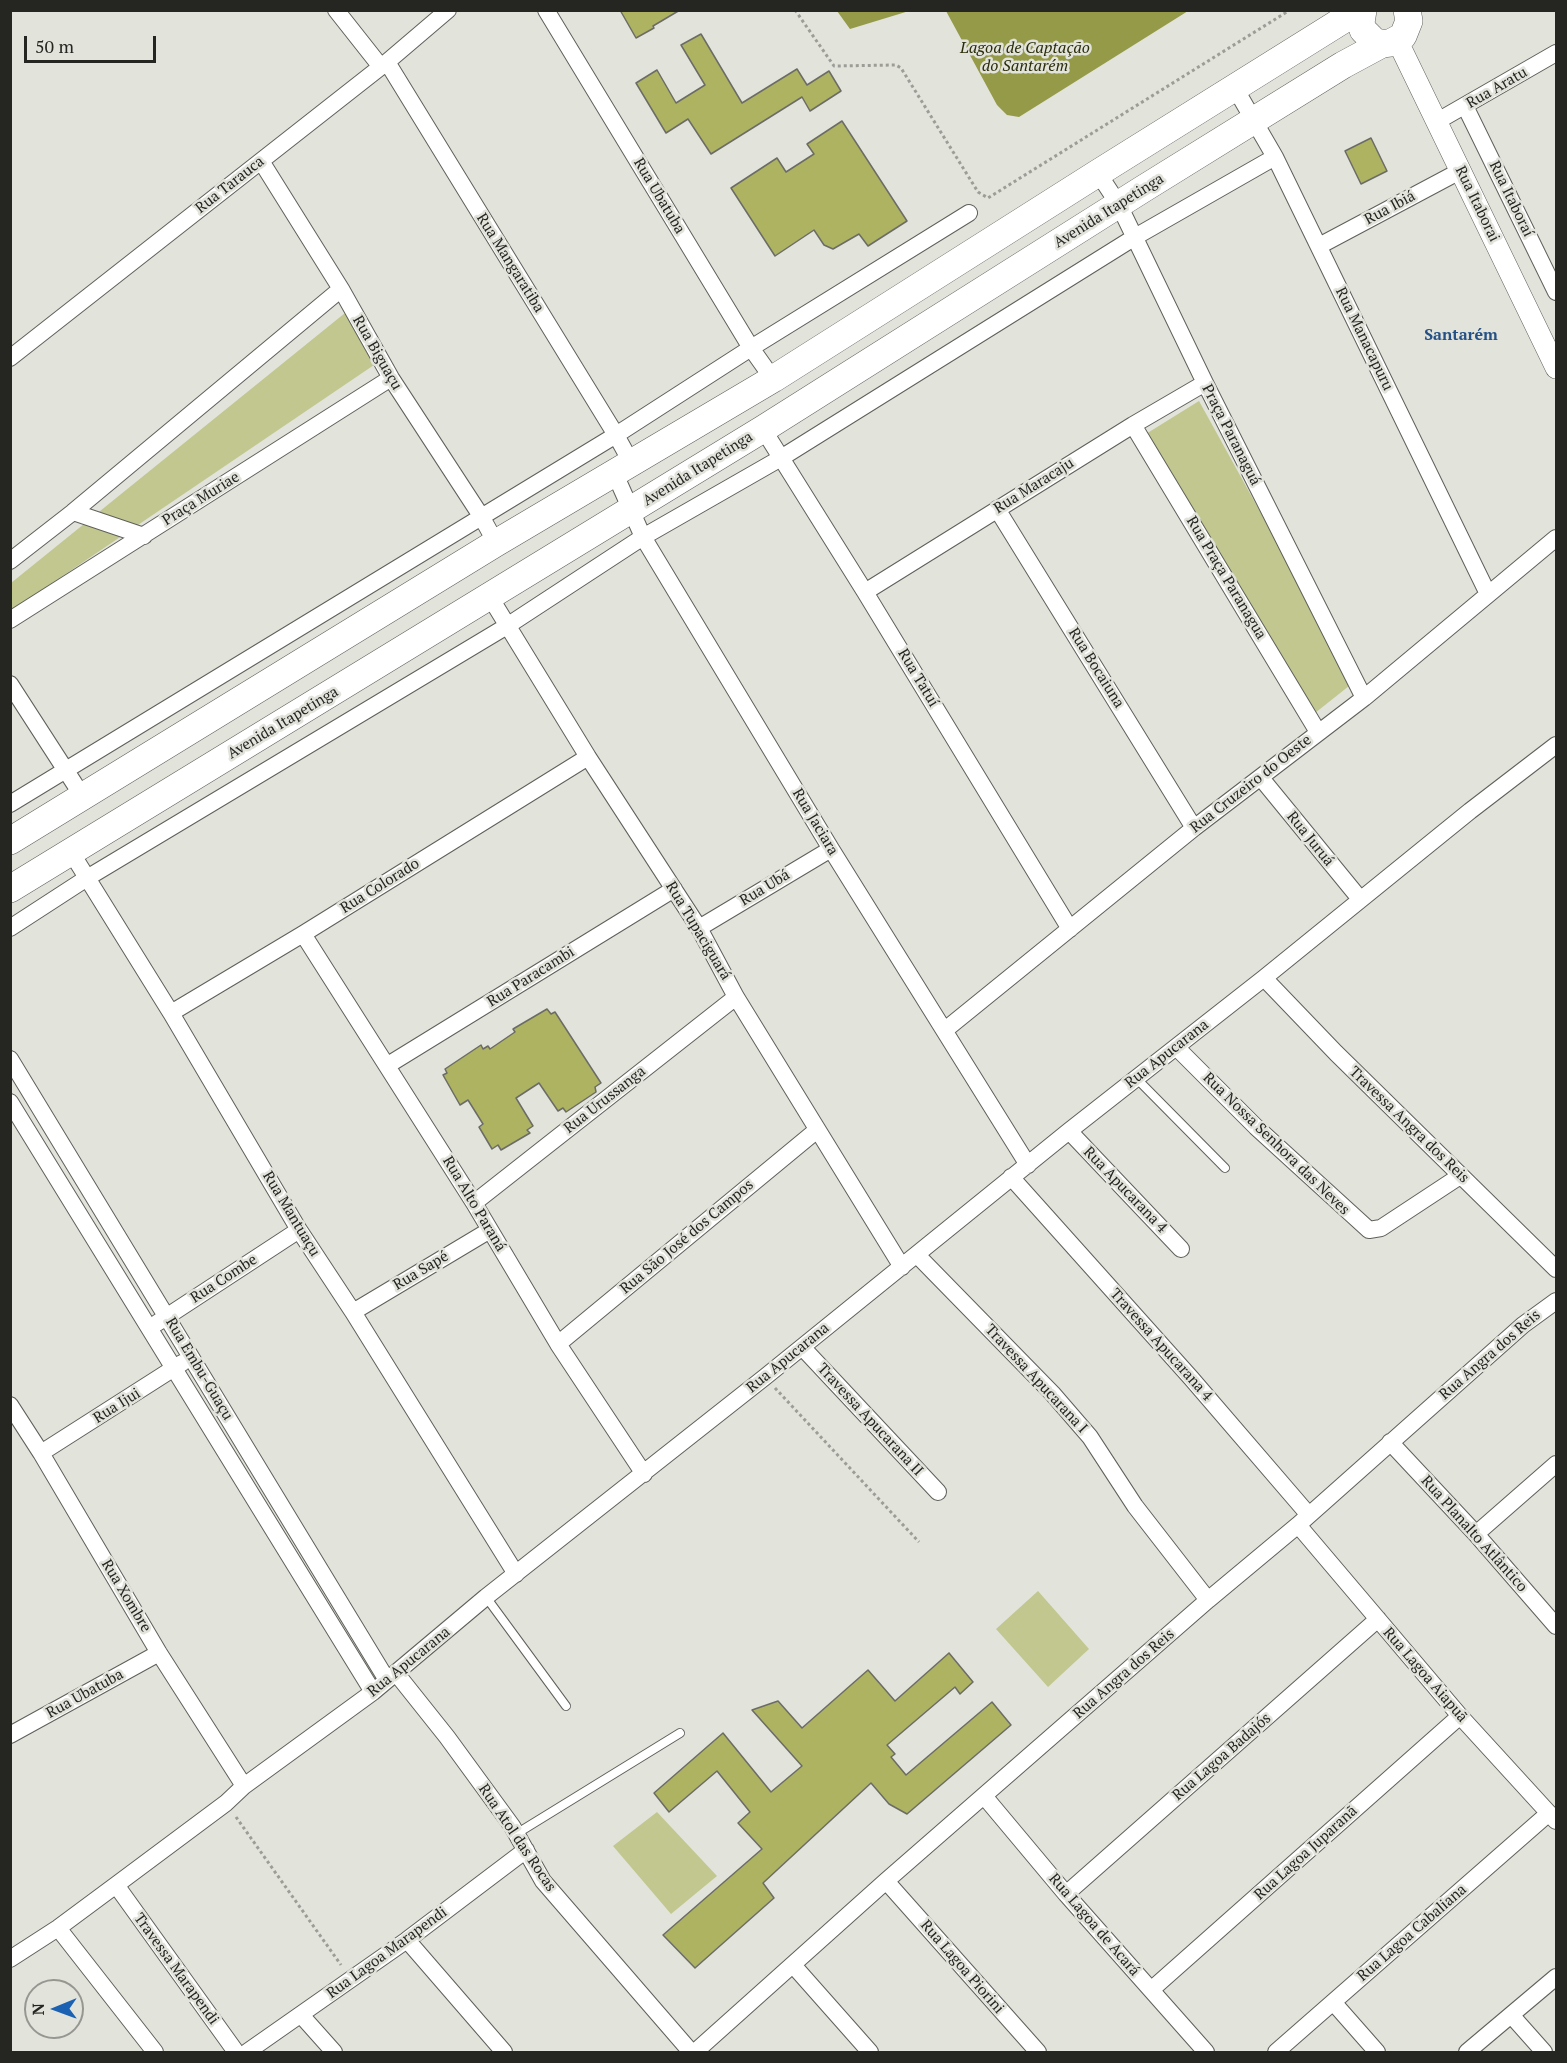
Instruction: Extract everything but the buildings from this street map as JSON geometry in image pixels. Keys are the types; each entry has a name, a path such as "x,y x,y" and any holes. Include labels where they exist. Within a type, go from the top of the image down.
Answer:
{"main road":[{"path":"1361,10 1361,23 1368,37 1404,25"},
{"path":"10,841 496,543 774,380 1098,173 1361,10"},
{"name":"Avenida Itapetinga","path":"10,889 763,429 1404,25"},
{"path":"194,729 216,764"}],"street":[{"name":"Rua Mangaratiba","path":"336,10 384,64 616,435 623,469"},
{"name":"Rua Tarauca","path":"10,358 384,64 448,10"},
{"name":"Rua Ubatuba","path":"546,10 751,348 774,380"},
{"name":"Rua Itaborai","path":"1404,25 1436,122 1557,368"},
{"name":"Rua Aratu","path":"1436,122 1557,53"},
{"name":"Rua Manacapuru","path":"1235,88 1275,157 1488,594"},
{"name":"Rua Itaboraí","path":"1465,106 1557,292"},
{"name":"Avenida Itapetinga","path":"10,928 87,878 507,626 643,537 781,458 1135,237 1275,157"},
{"name":"Rua Biguaçu","path":"261,161 340,289 391,378 482,516 496,543"},
{"name":"Rua Ibiá","path":"1319,246 1460,171"},
{"name":"Praça Paranaguá","path":"1098,173 1119,205 1205,383 1364,698"},
{"path":"10,804 616,435 969,213"},
{"path":"10,561 73,512 340,289"},
{"name":"Praça Muriae","path":"10,620 391,378"},
{"name":"Rua Maracaju","path":"865,592 1133,425 1205,383"},
{"name":"Rua Praça Paranagua","path":"1133,425 1318,732"},
{"name":"Rua Tatuí","path":"763,429 1070,929"},
{"name":"Rua Jaciara","path":"623,469 630,511 643,537 831,849 1028,1164"},
{"name":"Rua Bocaiuna","path":"997,509 1194,828"},
{"path":"73,512 144,536"},
{"name":"Rua Cruzeiro do Oeste","path":"945,1030 1194,828 1364,698 1557,538"},
{"name":"Rua Tupaciguará","path":"490,597 588,757 699,928 736,997 902,1267"},
{"path":"10,684 65,772 83,796"},
{"name":"Rua Apucarana","path":"10,1959 58,1928 226,1803 244,1786 373,1692 486,1597 644,1474 1136,1077 1264,978 1470,811 1557,745"},
{"name":"Rua Colorado","path":"171,1013 588,757"},
{"name":"Rua Juruá","path":"1261,778 1360,899"},
{"name":"Rua Ubá","path":"699,928 831,849"},
{"name":"Rua Mantuaçu","path":"71,852 171,1013 299,1230 353,1312 516,1574"},
{"name":"Rua Paracambi","path":"388,1065 674,889"},
{"name":"Rua Alto Paraná","path":"303,934 474,1203 558,1344 644,1474"},
{"name":"Travessa Angra dos Reis","path":"1264,978 1336,1053 1557,1269"},
{"name":"Rua Urussanga","path":"474,1203 736,997"},
{"name":"Rua Nossa Senhora das Neves","path":"1176,1047 1256,1127 1365,1228 1372,1230 1381,1228 1460,1176"},
{"name":"Rua Embu-Guaçu","path":"10,1059 191,1357 391,1677"},
{"name":"Rua Embu-Guaçu","path":"10,1102 373,1692"},
{"name":"Rua São José dos Campos","path":"558,1344 817,1130"},
{"name":"Rua Apucarana 4","path":"1069,1131 1181,1249"},
{"name":"Travessa Apucarana 4","path":"1011,1178 1191,1378 1303,1520"},
{"name":"Rua Combe","path":"149,1328 299,1230"},
{"name":"Rua Sapé","path":"353,1312 490,1230"},
{"name":"Travessa Apucarana I","path":"917,1255 1052,1394 1090,1437 1135,1506 1208,1600"},
{"name":"Rua Angra dos Reis","path":"693,2052 1523,1325 1557,1301"},
{"name":"Travessa Apucarana II","path":"802,1347 938,1492"},
{"name":"Rua Ijui","path":"41,1453 191,1357"},
{"name":"Rua Xombre","path":"10,1405 41,1453 159,1653 244,1786"},
{"name":"Rua Planalto Atlântico","path":"1390,1442 1476,1534 1557,1626"},
{"path":"1476,1534 1557,1464"},
{"name":"Rua Lagoa Aiapuã","path":"1303,1520 1378,1619 1460,1716 1553,1817"},
{"name":"Rua Lagoa Badajós","path":"1066,1894 1378,1619"},
{"name":"Rua Ubatuba","path":"13,1728 159,1653"},
{"name":"Rua Atol das Rocas","path":"391,1677 447,1737 516,1834 543,1881 693,2052"},
{"name":"Rua Lagoa Juparanã","path":"1151,1990 1460,1716"},
{"name":"Rua Lagoa de Acará","path":"984,1797 1066,1894 1206,2052"},
{"name":"Rua Lagoa Cabaliana","path":"1276,2052 1553,1817"},
{"name":"Rua Lagoa Marapendi","path":"247,2052 407,1940 526,1850"},
{"name":"Rua Lagoa Piorini","path":"886,1881 1038,2052"},
{"name":"Travessa Marapendi","path":"116,1885 236,2052"},
{"path":"58,1928 155,2052"},
{"path":"407,1940 504,2052"},
{"path":"793,1965 870,2052"},
{"path":"1467,2052 1557,1977"},
{"path":"1334,2002 1377,2052"},
{"path":"302,2015 334,2052"},
{"path":"1512,2016 1544,2052"}],"lane":[{"path":"1136,1077 1225,1168"},
{"path":"486,1597 566,1706"},
{"path":"516,1834 680,1733"}],"path":[{"path":"795,10 834,66 896,65 901,68 978,192 988,198 1290,10"},
{"path":"765,1377 919,1542"},
{"path":"226,1803 351,1979"}],"shaded area":[{"path":"345,313 374,365 11,611 11,583"},
{"path":"1199,401 1354,682 1315,713 1141,437"},
{"path":"1038,1591 1089,1649 1048,1687 996,1629"},
{"path":"657,1812 717,1876 671,1914 613,1846"}],"water":[{"path":"837,11 909,11 850,29"},
{"name":"Lagoa de Captação do Santarém","path":"946,11 1188,11 1019,117 1007,115 997,105"}],"district":[{"name":"Santarém","path":"1461,335"}]}
